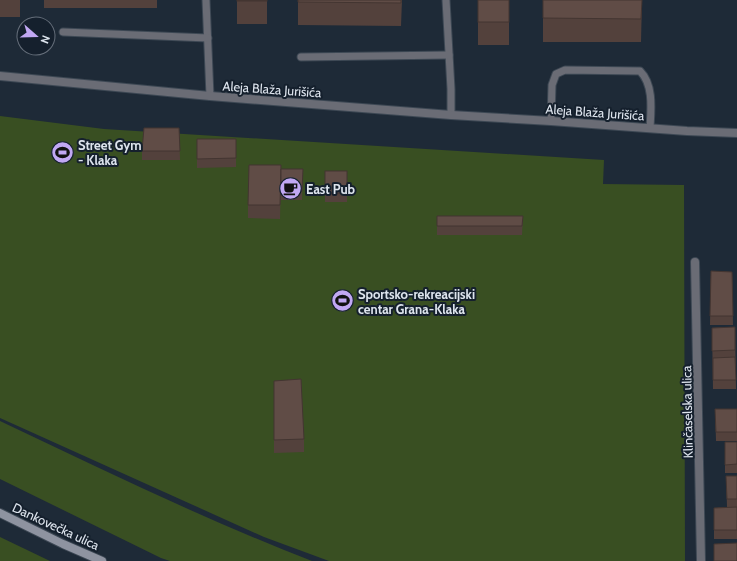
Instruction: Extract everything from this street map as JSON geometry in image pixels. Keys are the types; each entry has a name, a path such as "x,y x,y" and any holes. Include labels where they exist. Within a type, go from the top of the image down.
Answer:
{"main road":[{"name":"Dankovečka ulica","path":"0,513 63,544 102,561"}],"street":[{"name":"Aleja Blaža Jurišića","path":"0,76 210,96 451,115 737,133"},
{"name":"Klinčaselska ulica","path":"695,262 701,561"}],"lane":[{"name":"Aleja Blaža Jurišića","path":"206,0 210,96"},
{"path":"446,0 451,115"},
{"path":"63,32 208,38"},
{"path":"301,57 449,55"},
{"path":"551,121 552,85 556,74 565,70 640,72 646,77 650,92 650,128"}],"green space":[{"name":"Sportsko-rekreacijski centar Grana-Klaka","path":"0,116 104,129 604,160 603,184 684,185 685,561 329,561 264,537 0,418"},
{"path":"0,421 194,512 312,561 170,561 161,558 0,479"},
{"path":"0,537 50,561 0,561"}],"building":[{"path":"267,0 267,1 237,1"},
{"path":"298,0 401,0 401,3 298,2"},
{"path":"478,0 509,0 509,22 478,22"},
{"path":"543,0 642,0 641,19 543,18"},
{"path":"144,128 179,128 180,151 142,151"},
{"path":"197,139 236,139 236,158 197,159"},
{"path":"249,165 281,165 280,205 248,205"},
{"path":"281,169 303,169 302,191 281,191"},
{"path":"325,171 347,171 347,193 325,193"},
{"path":"437,216 523,216 522,226 437,226"},
{"path":"711,271 732,272 733,316 710,316"},
{"path":"735,327 735,350 712,351 712,328"},
{"path":"735,357 736,380 713,380 713,358"},
{"path":"301,379 304,439 274,440 274,381"},
{"path":"715,409 737,409 737,432 716,432"},
{"path":"725,442 737,442 737,464 725,465"},
{"path":"726,476 737,476 737,499 727,499"},
{"path":"737,507 737,530 714,530 714,508"},
{"path":"737,543 737,561 714,561 714,544"}],"place":[{"name":"Street Gym - Klaka","path":"62,152"},
{"name":"East Pub","path":"291,189"},
{"name":"Sportsko-rekreacijski centar Grana-Klaka","path":"342,301"}]}
